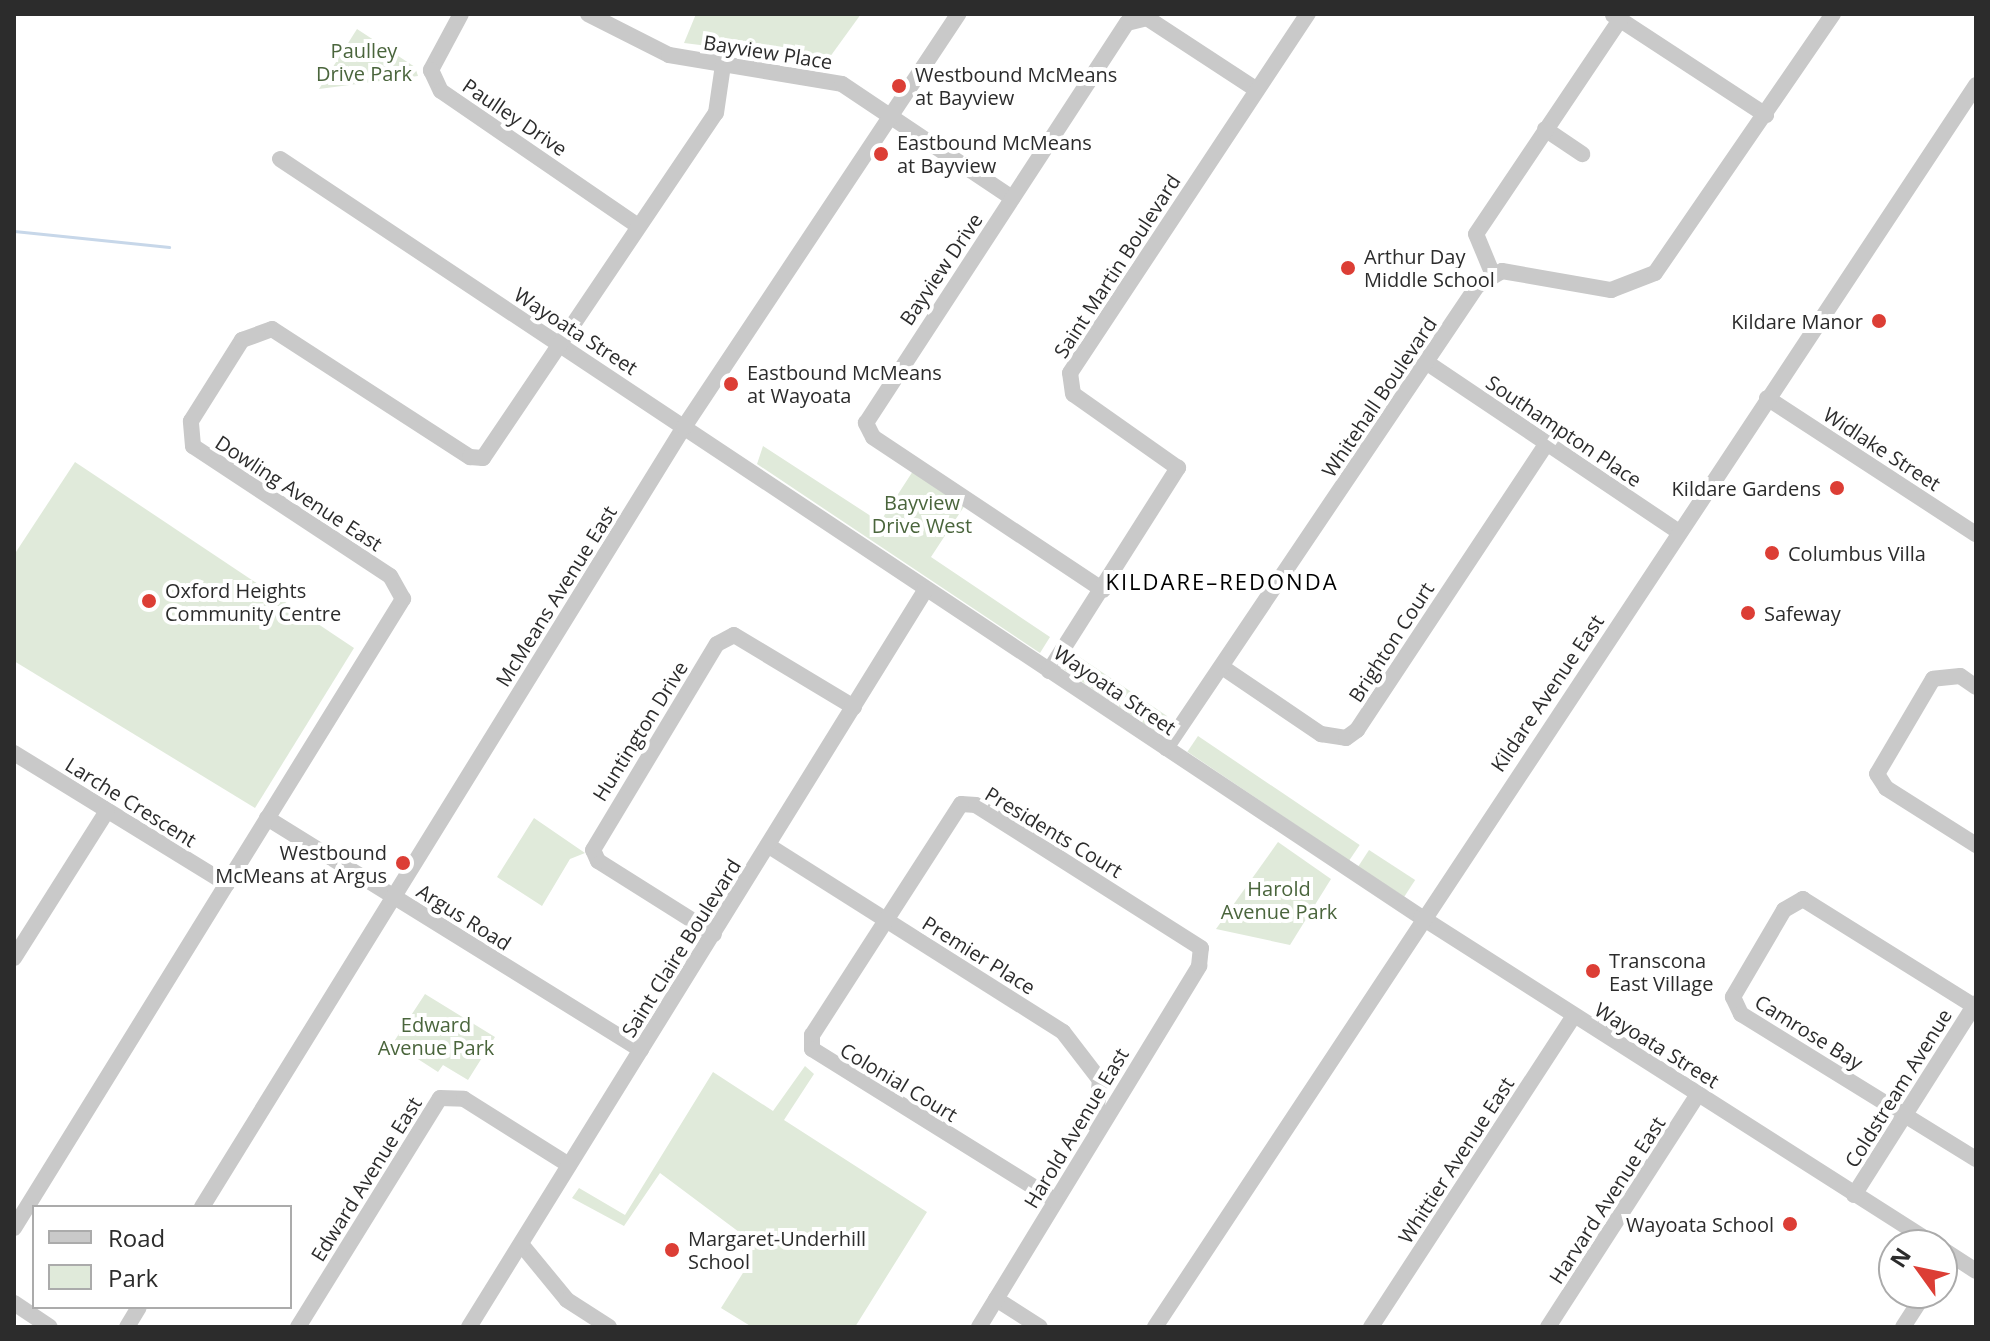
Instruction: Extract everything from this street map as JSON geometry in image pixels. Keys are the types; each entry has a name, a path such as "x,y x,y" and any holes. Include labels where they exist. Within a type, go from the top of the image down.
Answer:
{"street":[{"name":"Paulley Drive","path":"461,14 431,70 441,91 638,226"},
{"name":"Bayview Place","path":"588,14 650,48 723,65 830,80 1012,198"},
{"name":"McMeans Avenue East","path":"203,1205 684,427 958,14"},
{"name":"Saint Martin Boulevard","path":"1049,671 1178,468 1073,394 1070,373 1308,14"},
{"path":"1766,115 1616,17 1476,234 1493,275 1611,290 1639,284 1671,258 1766,115 1833,14"},
{"name":"Bayview Drive","path":"1103,590 873,437 866,423 1012,198 1137,17 1257,90"},
{"name":"Dowling Avenue East","path":"14,1228 403,599 390,576 193,446 190,429 199,408 249,333 272,329 470,457 483,458 716,113 723,65"},
{"name":"Kildare Avenue East","path":"1155,1327 1421,917 1976,85"},
{"path":"1545,129 1582,154"},
{"name":"Wayoata Street","path":"280,159 1421,917 1905,1229"},
{"name":"Whitehall Boulevard","path":"1166,748 1477,286 1493,275"},
{"name":"Southampton Place","path":"1426,362 1679,532"},
{"name":"Widlake Street","path":"1767,398 1976,534"},
{"name":"Brighton Court","path":"1222,667 1321,734 1346,738 1357,730 1547,443"},
{"name":"Saint Claire Boulevard","path":"469,1327 926,589"},
{"name":"Huntington Drive","path":"714,934 598,861 593,850 717,644 734,635 854,707"},
{"path":"1976,687 1960,676 1933,679 1877,774 1886,788 1976,845"},
{"name":"Larche Crescent","path":"14,753 227,884"},
{"name":"Presidents Court","path":"884,919 950,811 973,805 1201,948"},
{"path":"14,958 107,811"},
{"name":"Argus Road","path":"267,818 641,1050"},
{"name":"Premier Place","path":"769,846 1063,1032 1087,1056 1100,1080 1091,1141"},
{"name":"Camrose Bay","path":"1905,1115 1741,1014 1733,997 1740,979 1784,910 1803,899 1975,1004"},
{"name":"Colonial Court","path":"884,919 812,1035 812,1049 1055,1200"},
{"name":"Harold Avenue East","path":"979,1327 1199,966 1201,948"},
{"name":"Coldstream Avenue","path":"1854,1195 1975,1004"},
{"name":"Whittier Avenue East","path":"1371,1327 1574,1016"},
{"name":"Harvard Avenue East","path":"1548,1327 1698,1094"},
{"name":"Edward Avenue East","path":"298,1327 440,1098 464,1099 569,1165"},
{"path":"1905,1115 1976,1159"},
{"path":"521,1244 567,1300 609,1327"},
{"name":"Wayoata Street","path":"1958,1262 1976,1271"},
{"path":"996,1299 1040,1327"},
{"path":"14,1303 50,1327"},
{"path":"127,1327 138,1309"},
{"path":"1903,1327 1915,1309"}],"green space":[{"path":"696,14 861,14 827,61 684,43"},
{"name":"Paulley Drive Park","path":"357,29 415,67 418,76 319,89"},
{"name":"Bayview Drive West","path":"763,446 880,522 913,471 965,505 931,557 1050,637 1040,653 757,464"},
{"name":"Oxford Heights Community Centre","path":"75,462 354,648 255,808 14,661 14,555"},
{"path":"1072,652 1167,716 1157,732 1061,668"},
{"path":"1198,736 1360,845 1349,861 1187,752"},
{"path":"534,818 585,853 570,859 542,906 497,877"},
{"name":"Harold Avenue Park","path":"1278,842 1331,879 1290,945 1216,929"},
{"path":"1369,850 1415,880 1404,897 1358,867"},
{"name":"Edward Avenue Park","path":"425,994 495,1037 468,1080 443,1065 438,1072 393,1043"},
{"path":"805,1066 814,1074 784,1120 927,1212 855,1327 752,1327 721,1308 746,1268 739,1232 660,1173 624,1226 572,1198 579,1188 625,1215 713,1072 773,1111"}],"waterway":[{"path":"14,231 169,247"}],"place":[{"name":"Westbound McMeans at Bayview","path":"899,86"},
{"name":"Eastbound McMeans at Bayview","path":"881,154"},
{"name":"Arthur Day Middle School","path":"1348,268"},
{"name":"Kildare Manor","path":"1879,321"},
{"name":"Eastbound McMeans at Wayoata","path":"731,384"},
{"name":"Kildare Gardens","path":"1837,488"},
{"name":"Columbus Villa","path":"1772,553"},
{"name":"Oxford Heights Community Centre","path":"149,601"},
{"name":"Safeway","path":"1748,613"},
{"name":"Westbound McMeans at Argus","path":"403,863"},
{"name":"Transcona East Village","path":"1593,971"},
{"name":"Wayoata School","path":"1790,1224"},
{"name":"Margaret-Underhill School","path":"672,1250"}],"district":[{"name":"KILDARE–REDONDA","path":"1222,582"}]}
